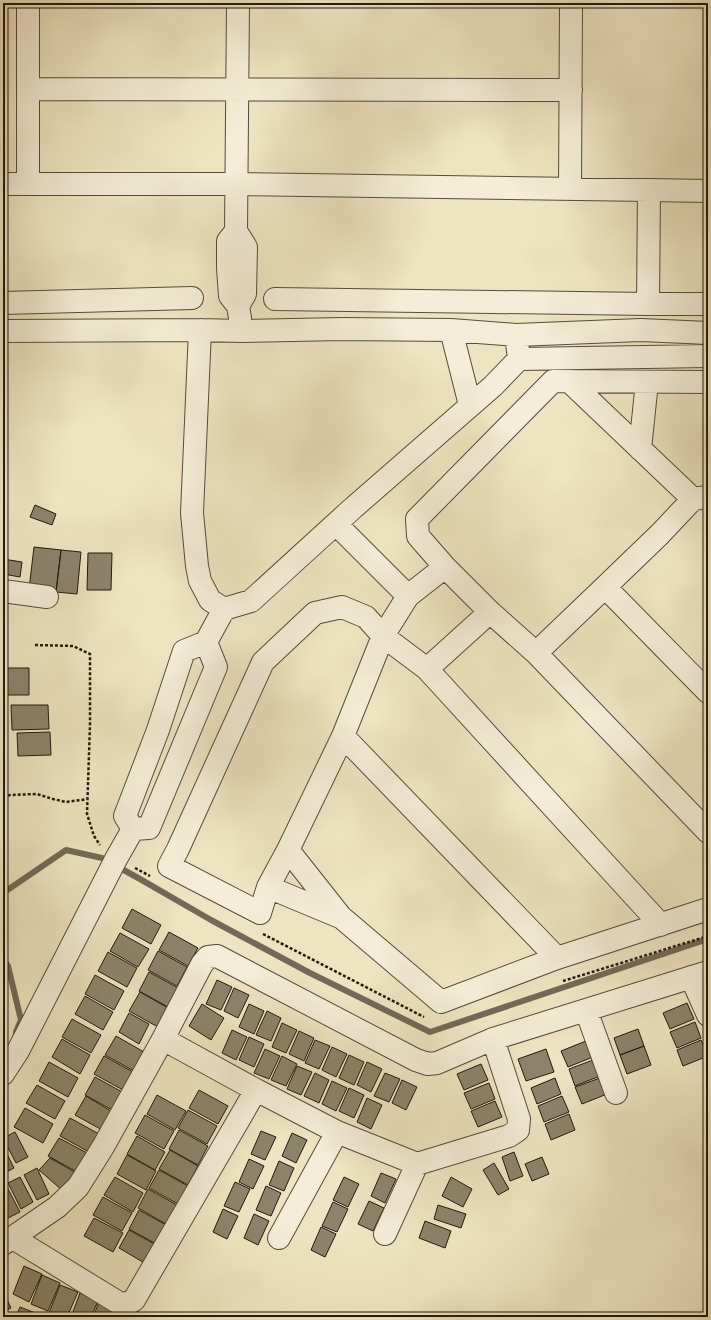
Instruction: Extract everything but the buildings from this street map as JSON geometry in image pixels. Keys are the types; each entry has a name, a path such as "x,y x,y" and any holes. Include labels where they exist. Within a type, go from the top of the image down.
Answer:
{"street":[{"path":"28,3 28,183"},
{"path":"238,3 236,231 228,241 228,268 230,296 238,306 241,331"},
{"path":"570,189 571,3"},
{"path":"28,89 571,90"},
{"path":"3,184 236,184 708,191"},
{"path":"648,304 649,190"},
{"path":"3,303 192,298"},
{"path":"274,299 708,304"},
{"path":"3,331 241,331 342,329 451,330 516,335 641,330 708,333"},
{"path":"200,330 192,512 197,566 200,581 210,600 224,609"},
{"path":"451,330 470,405"},
{"path":"516,335 518,359"},
{"path":"3,1074 18,1051 128,837 125,816 158,730 184,651 206,642 224,609 252,601 336,524 493,386 518,359 708,356"},
{"path":"708,382 553,381 417,518 418,536 445,567 490,612 536,653 708,832"},
{"path":"536,653 660,534 700,498 640,449 569,381"},
{"path":"640,449 647,382"},
{"path":"336,524 408,596"},
{"path":"445,567 408,596 383,636 343,736 288,850 268,887 260,913 169,866 263,662 315,614 342,607 366,617 383,636 428,669 661,925"},
{"path":"605,587 708,692"},
{"path":"3,590 47,597"},
{"path":"428,669 490,612"},
{"path":"128,837 149,828 216,667 206,642"},
{"path":"343,736 557,958"},
{"path":"288,850 341,917 441,1002 557,958 708,909"},
{"path":"268,887 341,917"},
{"path":"256,1090 134,1300 127,1304 119,1303 8,1241 57,1207 78,1187 103,1146 163,1039 202,964 208,957 217,956 416,1060 428,1064 437,1063 493,1039 700,975 708,1015"},
{"path":"586,1010 616,1093"},
{"path":"163,1039 336,1132 417,1164 509,1136 518,1130 519,1119 493,1039"},
{"path":"279,1238 336,1132"},
{"path":"385,1234 417,1164"}],"path":[{"path":"35,645 73,646 90,654 90,724 87,814 94,836"},
{"path":"3,797 10,795 37,794 66,802 88,799"}],"waterway":[{"path":"3,893 66,850 102,858 211,920 310,973 430,1032 708,939"},
{"path":"3,959 8,966 21,1020 16,1032"}]}
